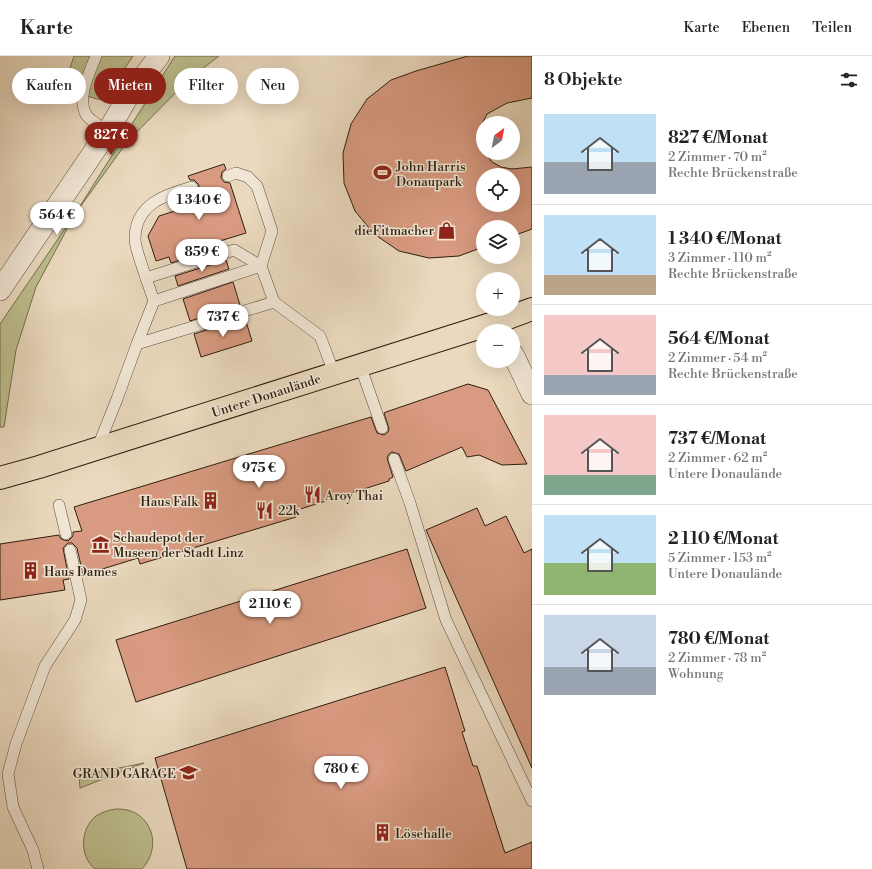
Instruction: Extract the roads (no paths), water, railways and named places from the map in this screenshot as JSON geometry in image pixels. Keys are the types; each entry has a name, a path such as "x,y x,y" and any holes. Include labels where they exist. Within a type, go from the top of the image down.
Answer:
{"main road":[{"name":"Untere Donaulände","path":"503,324 532,309"},
{"name":"Untere Donaulände","path":"5,474 97,448 360,365 476,332"}],"street":[{"path":"0,290 108,131 126,100 159,56"},
{"path":"520,368 532,394"}],"lane":[{"path":"96,56 89,74 82,103 88,117 108,131"},
{"path":"228,176 236,173 248,177 257,186 272,231 261,266 274,302 320,336 334,373"},
{"path":"97,448 154,301 135,240 137,224 147,207 165,195 192,187"},
{"path":"146,278 234,250 261,266"},
{"path":"154,301 261,266"},
{"path":"137,344 274,302"},
{"path":"360,365 382,428"},
{"path":"395,462 410,503 446,620 532,801"},
{"path":"59,505 66,534"},
{"path":"38,869 33,850 13,806 8,774 16,744 45,666 75,620 81,600 70,550"}],"place":[{"name":"John Harris Donaupark","path":"383,173"},
{"name":"dieFitmacher","path":"447,230"},
{"name":"Aroy Thai","path":"312,495"},
{"name":"Haus Falk","path":"211,501"},
{"name":"22k","path":"265,510"},
{"name":"Schaudepot der Museen der Stadt Linz","path":"100,544"},
{"name":"Haus Dames","path":"31,571"},
{"name":"GRAND GARAGE","path":"189,773"},
{"name":"Lösehalle","path":"382,833"}]}
